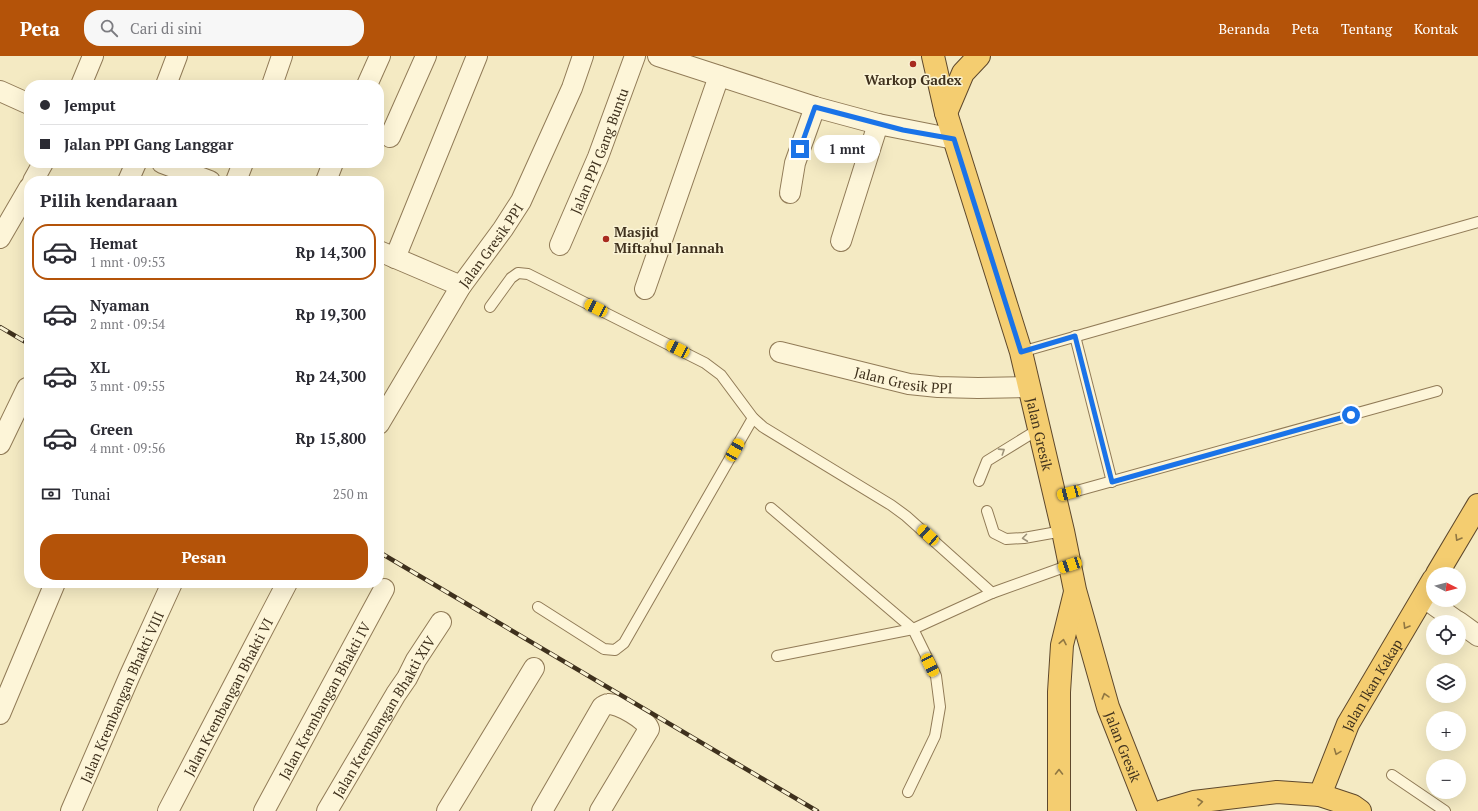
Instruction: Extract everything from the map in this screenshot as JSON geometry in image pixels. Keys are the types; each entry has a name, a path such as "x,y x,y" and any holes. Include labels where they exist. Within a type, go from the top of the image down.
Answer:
{"highway":[{"name":"Jalan Gresik","path":"933,56 946,114 1021,352 1063,531 1075,590 1108,707 1148,811"},
{"path":"946,114 964,73 979,56"},
{"path":"1441,567 1478,505"},
{"path":"1059,811 1059,692 1062,645 1075,590"},
{"name":"Jalan Ikan Kakap","path":"1320,795 1348,724 1426,591"},
{"path":"1163,811 1194,802 1277,792 1320,795 1353,806 1360,811"}],"street":[{"path":"84,80 93,56"},
{"path":"168,80 177,56"},
{"path":"274,80 282,56"},
{"path":"369,80 380,56"},
{"path":"390,137 426,56"},
{"path":"461,286 387,254 477,56"},
{"name":"Jalan Gresik PPI","path":"384,416 461,286 521,201 572,88 583,56"},
{"name":"Jalan PPI Gang Buntu","path":"560,245 598,157 635,56"},
{"path":"658,56 815,107 878,124 954,139"},
{"path":"644,289 719,76"},
{"path":"0,91 24,102"},
{"path":"790,193 795,163 815,107"},
{"path":"841,241 878,124"},
{"path":"175,168 197,176"},
{"path":"0,238 24,197"},
{"name":"Jalan Gresik PPI","path":"780,352 863,371 909,384 938,387 978,388 1029,387"},
{"path":"0,444 24,394"},
{"path":"0,714 53,588"},
{"name":"Jalan Krembangan Bhakti VIII","path":"71,811 170,588"},
{"name":"Jalan Krembangan Bhakti VI","path":"168,811 284,588"},
{"name":"Jalan Krembangan Bhakti IV","path":"264,811 384,589"},
{"path":"1445,607 1453,615"},
{"name":"Jalan Krembangan Bhakti XIV","path":"327,811 407,678 416,660 441,622"},
{"path":"1466,627 1478,636"},
{"path":"447,811 534,668"},
{"path":"542,811 602,707 608,704 630,712 648,725 649,729 600,811"}],"lane":[{"path":"1021,352 1478,222"},
{"path":"490,307 511,278 518,274 528,274 705,363 721,375 753,418 763,426 891,505 906,516 992,593"},
{"path":"1075,336 1112,482"},
{"path":"1055,497 1437,391"},
{"path":"538,607 604,649 615,650 624,643 753,418"},
{"path":"979,481 987,461 1039,429"},
{"path":"771,508 913,629 936,676 940,707 935,736 908,792"},
{"path":"987,511 994,533 1006,539 1024,538 1063,531"},
{"path":"777,656 913,629 992,593 1070,565"},
{"path":"1392,775 1445,811"}],"railway":[{"path":"0,327 24,341"},
{"path":"384,555 817,811"}],"place":[{"name":"Warkop Gadex","path":"913,64"},
{"name":"Masjid Miftahul Jannah","path":"606,239"}],"route":[{"path":"800,149 815,107 903,130 954,139 1021,352 1075,336 1112,482 1351,415"}]}
